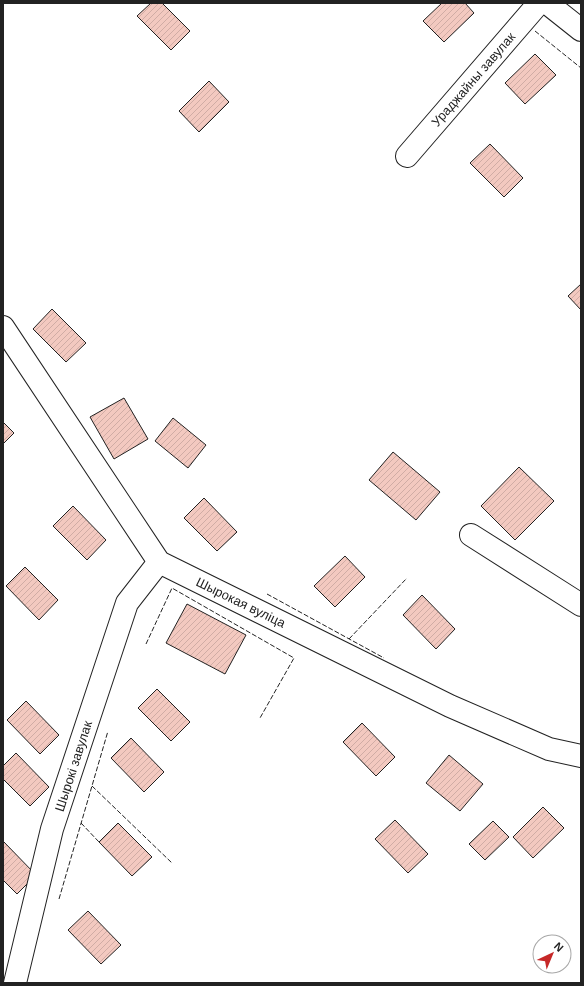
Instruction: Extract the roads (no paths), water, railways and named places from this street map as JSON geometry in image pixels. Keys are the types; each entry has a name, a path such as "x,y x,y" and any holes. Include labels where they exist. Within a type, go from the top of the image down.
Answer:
{"street":[{"name":"Ураджайны завулак","path":"407,156 539,3"},
{"path":"547,3 581,30"},
{"path":"3,327 159,562"},
{"path":"471,535 581,605"},
{"name":"Шырокая вуліца","path":"159,562 450,706 549,749 581,756"},
{"name":"Шырокі завулак","path":"15,983 52,829 127,603 159,562"}]}
